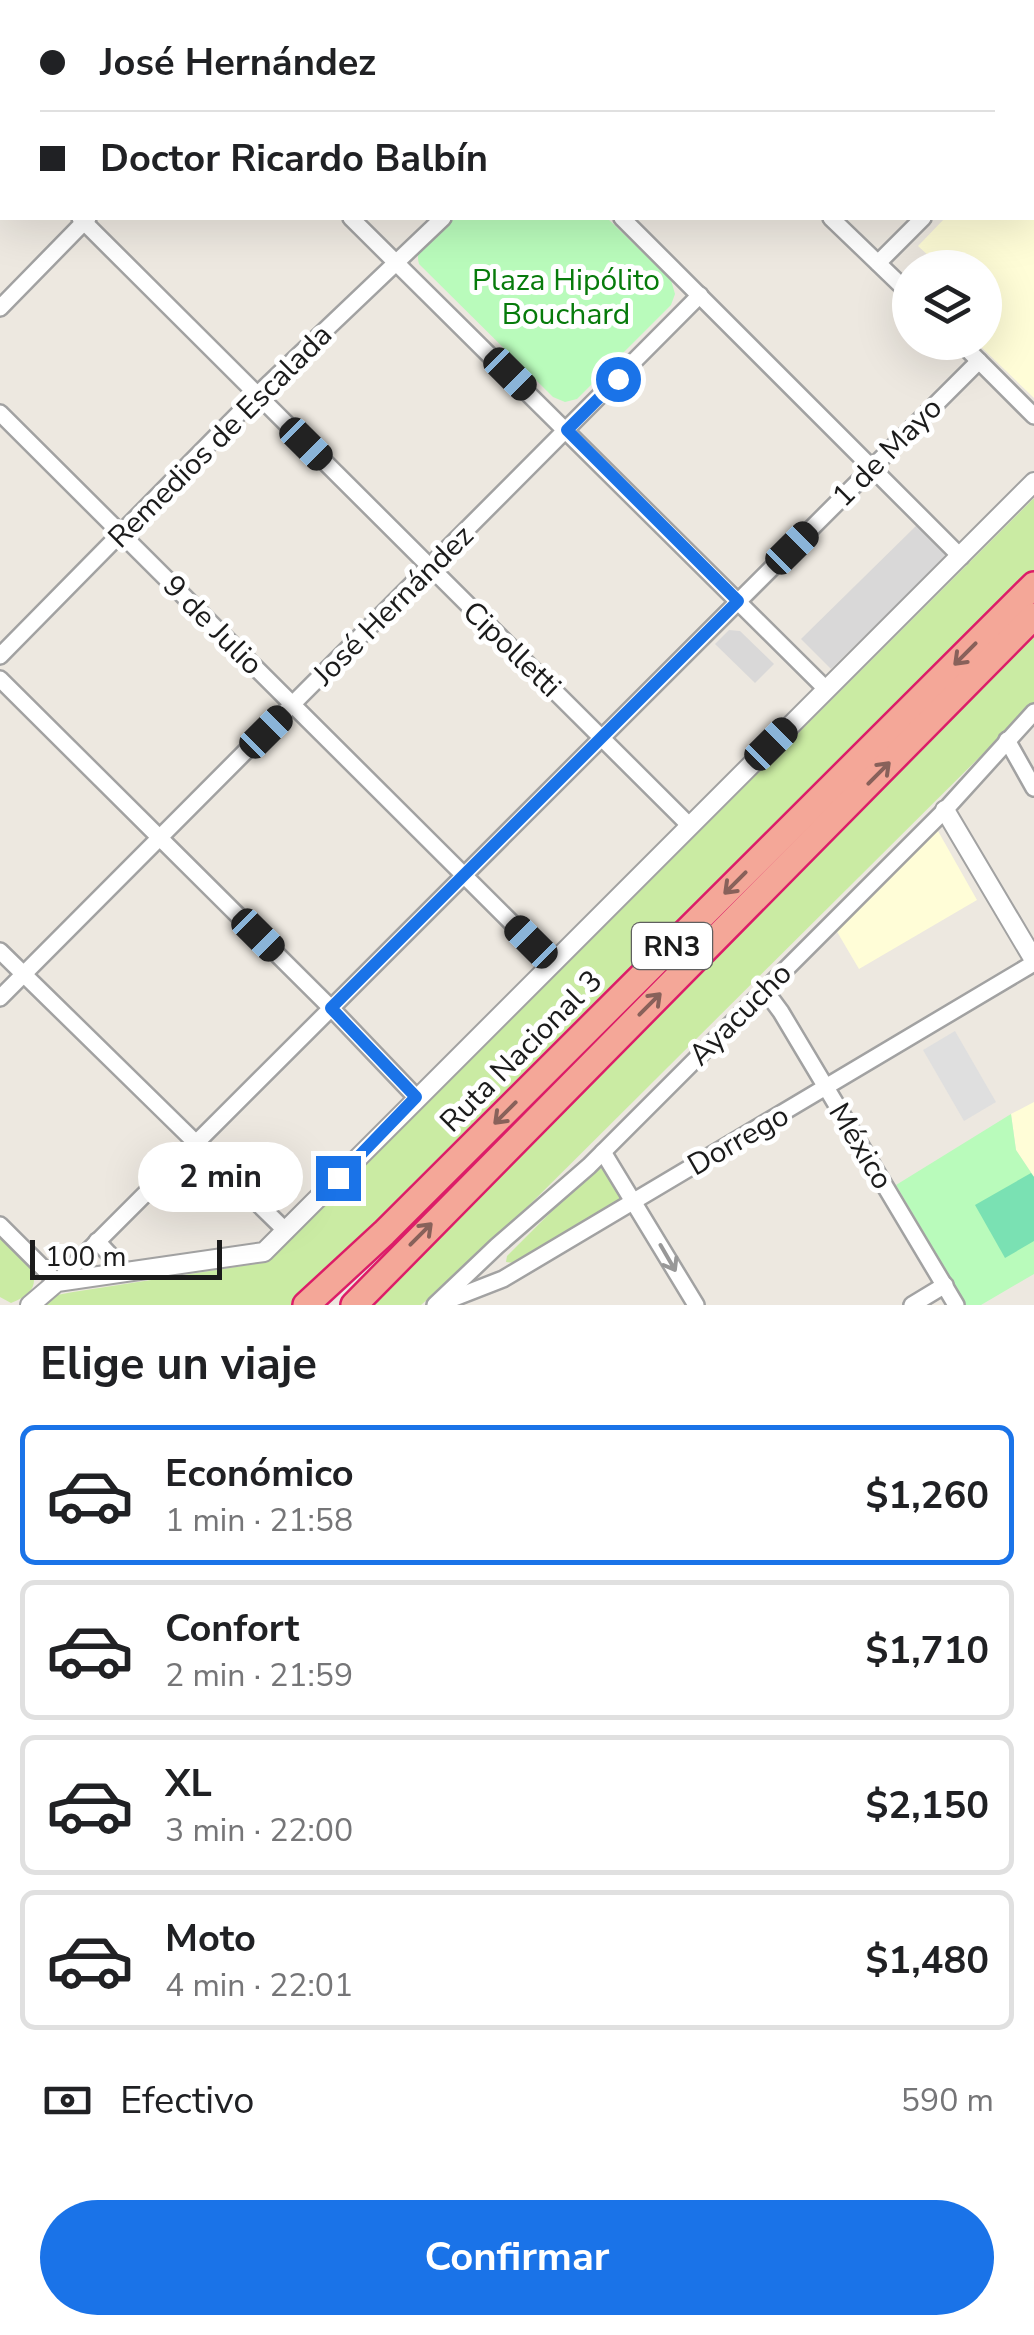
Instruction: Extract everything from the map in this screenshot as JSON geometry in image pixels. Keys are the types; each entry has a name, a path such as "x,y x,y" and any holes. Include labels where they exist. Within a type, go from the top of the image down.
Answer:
{"highway":[{"name":"Ruta Nacional 3","path":"306,1305 384,1233 1034,585"},
{"name":"Ruta Nacional 3","path":"354,1305 1034,616"}],"street":[{"path":"0,308 83,220"},
{"name":"Cipolletti","path":"85,220 689,826"},
{"path":"353,220 826,690"},
{"name":"Remedios de Escalada","path":"0,656 257,395 441,220"},
{"path":"624,220 962,557"},
{"path":"834,220 892,277"},
{"path":"878,264 921,220"},
{"name":"José Hernández","path":"0,998 700,295"},
{"path":"978,360 1034,416"},
{"name":"1 de Mayo","path":"30,1305 978,360"},
{"name":"9 de Julio","path":"0,413 553,964"},
{"path":"0,1225 56,1282 264,1252 1034,482"},
{"path":"0,679 416,1097"},
{"name":"Ayacucho","path":"436,1305 603,1152 945,810 1034,712"},
{"path":"1006,740 1034,788"},
{"path":"945,810 1034,962"},
{"path":"0,951 286,1231"},
{"name":"Dorrego","path":"436,1305 503,1279 1034,962"},
{"name":"México","path":"764,989 956,1305"},
{"path":"603,1152 696,1305"},
{"path":"97,1241 126,1272"},
{"path":"912,1305 945,1286"}],"shaded area":[{"path":"943,220 1034,220 1034,398 995,360 1002,360 1002,250 922,250 918,246"},
{"path":"918,524 948,554 831,669 801,639"},
{"path":"729,630 740,631 774,664 755,683 715,644"},
{"path":"938,831 977,900 859,969 836,930"},
{"path":"955,1031 996,1102 964,1121 923,1050"},
{"path":"1034,1102 1034,1177 1016,1150 1011,1114"}],"green space":[{"name":"Plaza Hipólito Bouchard","path":"446,220 609,220 671,280 675,294 671,305 577,399 565,402 553,397 419,264 419,250"},
{"path":"1034,498 1034,574 295,1305 44,1305 57,1295 268,1262"},
{"path":"1034,628 1034,703 485,1249 421,1305 367,1305"},
{"path":"1011,1114 1016,1150 1034,1177 1034,1274 981,1305 966,1305 896,1185"},
{"path":"593,1170 606,1170 621,1199 514,1263 506,1262 507,1256"},
{"path":"1031,1173 1034,1241 1005,1258 975,1205"},
{"path":"0,1235 25,1261 34,1279 25,1296 11,1303 0,1297"}],"route":[{"path":"338,1178 416,1097 331,1008 738,601 567,430 618,379"}]}
